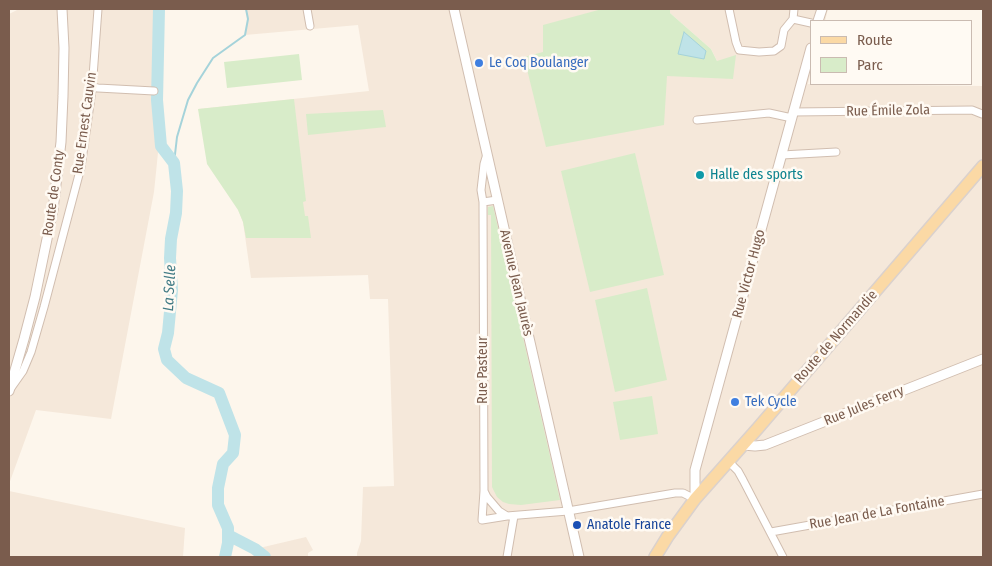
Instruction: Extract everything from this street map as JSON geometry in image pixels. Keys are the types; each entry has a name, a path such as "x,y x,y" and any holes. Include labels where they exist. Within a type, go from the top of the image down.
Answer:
{"main road":[{"name":"Route de Normandie","path":"655,557 695,500 983,166"}],"street":[{"name":"Route de Conty","path":"9,391 18,374 53,210 61,142 64,48 62,9"},
{"name":"Rue Ernest Cauvin","path":"18,374 31,352 81,167 92,87 98,9"},
{"path":"307,9 310,26"},
{"name":"Avenue Jean Jaurès","path":"454,9 579,557"},
{"path":"729,9 739,50 759,52 774,51 781,46 784,30 793,18 794,9"},
{"path":"793,18 810,23"},
{"name":"Rue Victor Hugo","path":"695,500 695,470 810,52"},
{"path":"92,87 154,91"},
{"name":"Rue Émile Zola","path":"697,120 769,113 792,115 972,110 982,114"},
{"path":"782,156 836,152"},
{"name":"Rue Pasteur","path":"487,154 481,190 483,202 484,491 482,520 510,516"},
{"path":"483,202 497,200"},
{"name":"Rue Jules Ferry","path":"743,445 755,446 765,444 983,358"},
{"path":"728,461 738,471 783,557"},
{"path":"484,491 499,511 510,516 568,511 675,493 683,493 695,500"},
{"name":"Rue Jean de La Fontaine","path":"771,532 983,494"},
{"path":"507,557 510,516"}],"shaded area":[{"path":"19,9 153,9 159,14 157,100 160,133 154,192 111,419 36,410 9,484 9,14"},
{"path":"246,9 602,9 666,76 717,61 711,49 670,13 670,9 828,9 825,20 810,20 810,75 808,84 810,85 983,86 983,557 357,557 361,541 363,487 394,486 388,299 370,299 368,275 251,278 243,222 198,109 369,91 358,25 245,35 248,19"},
{"path":"9,491 185,528 183,557 9,557"},
{"path":"306,537 313,550 308,553 308,557 265,557 255,549"}],"green space":[{"path":"602,9 670,9 670,13 711,49 717,61 736,55 733,79 667,76 664,125 546,147 524,57 543,52 543,25"},
{"path":"299,54 302,80 227,88 224,62"},
{"path":"294,99 306,201 303,202 305,216 308,216 311,238 246,238 243,222 238,210 207,164 198,109"},
{"path":"383,110 386,127 308,135 306,114"},
{"path":"635,153 664,275 590,292 561,171"},
{"path":"493,206 560,500 521,505 509,504 497,497 492,487 491,215 488,215 488,207"},
{"path":"647,288 667,380 615,392 595,300"},
{"path":"652,396 658,434 620,440 613,402"}],"water":[{"path":"684,32 706,51 704,59 678,54"}],"waterway":[{"name":"La Selle","path":"159,9 157,100 161,146 174,163 177,191 170,258 172,290 168,333 164,349 167,360 186,378 219,393 235,435 233,453 223,464 218,488 218,505 228,528 228,543 225,557"},
{"path":"174,163 177,137 188,100 213,58 245,35 248,19 246,9"},
{"name":"La Selle","path":"228,535 255,549 265,557"}],"place":[{"name":"Le Coq Boulanger","path":"479,63"},
{"name":"Halle des sports","path":"700,175"},
{"name":"Tek Cycle","path":"735,402"},
{"name":"Anatole France","path":"577,525"}]}
